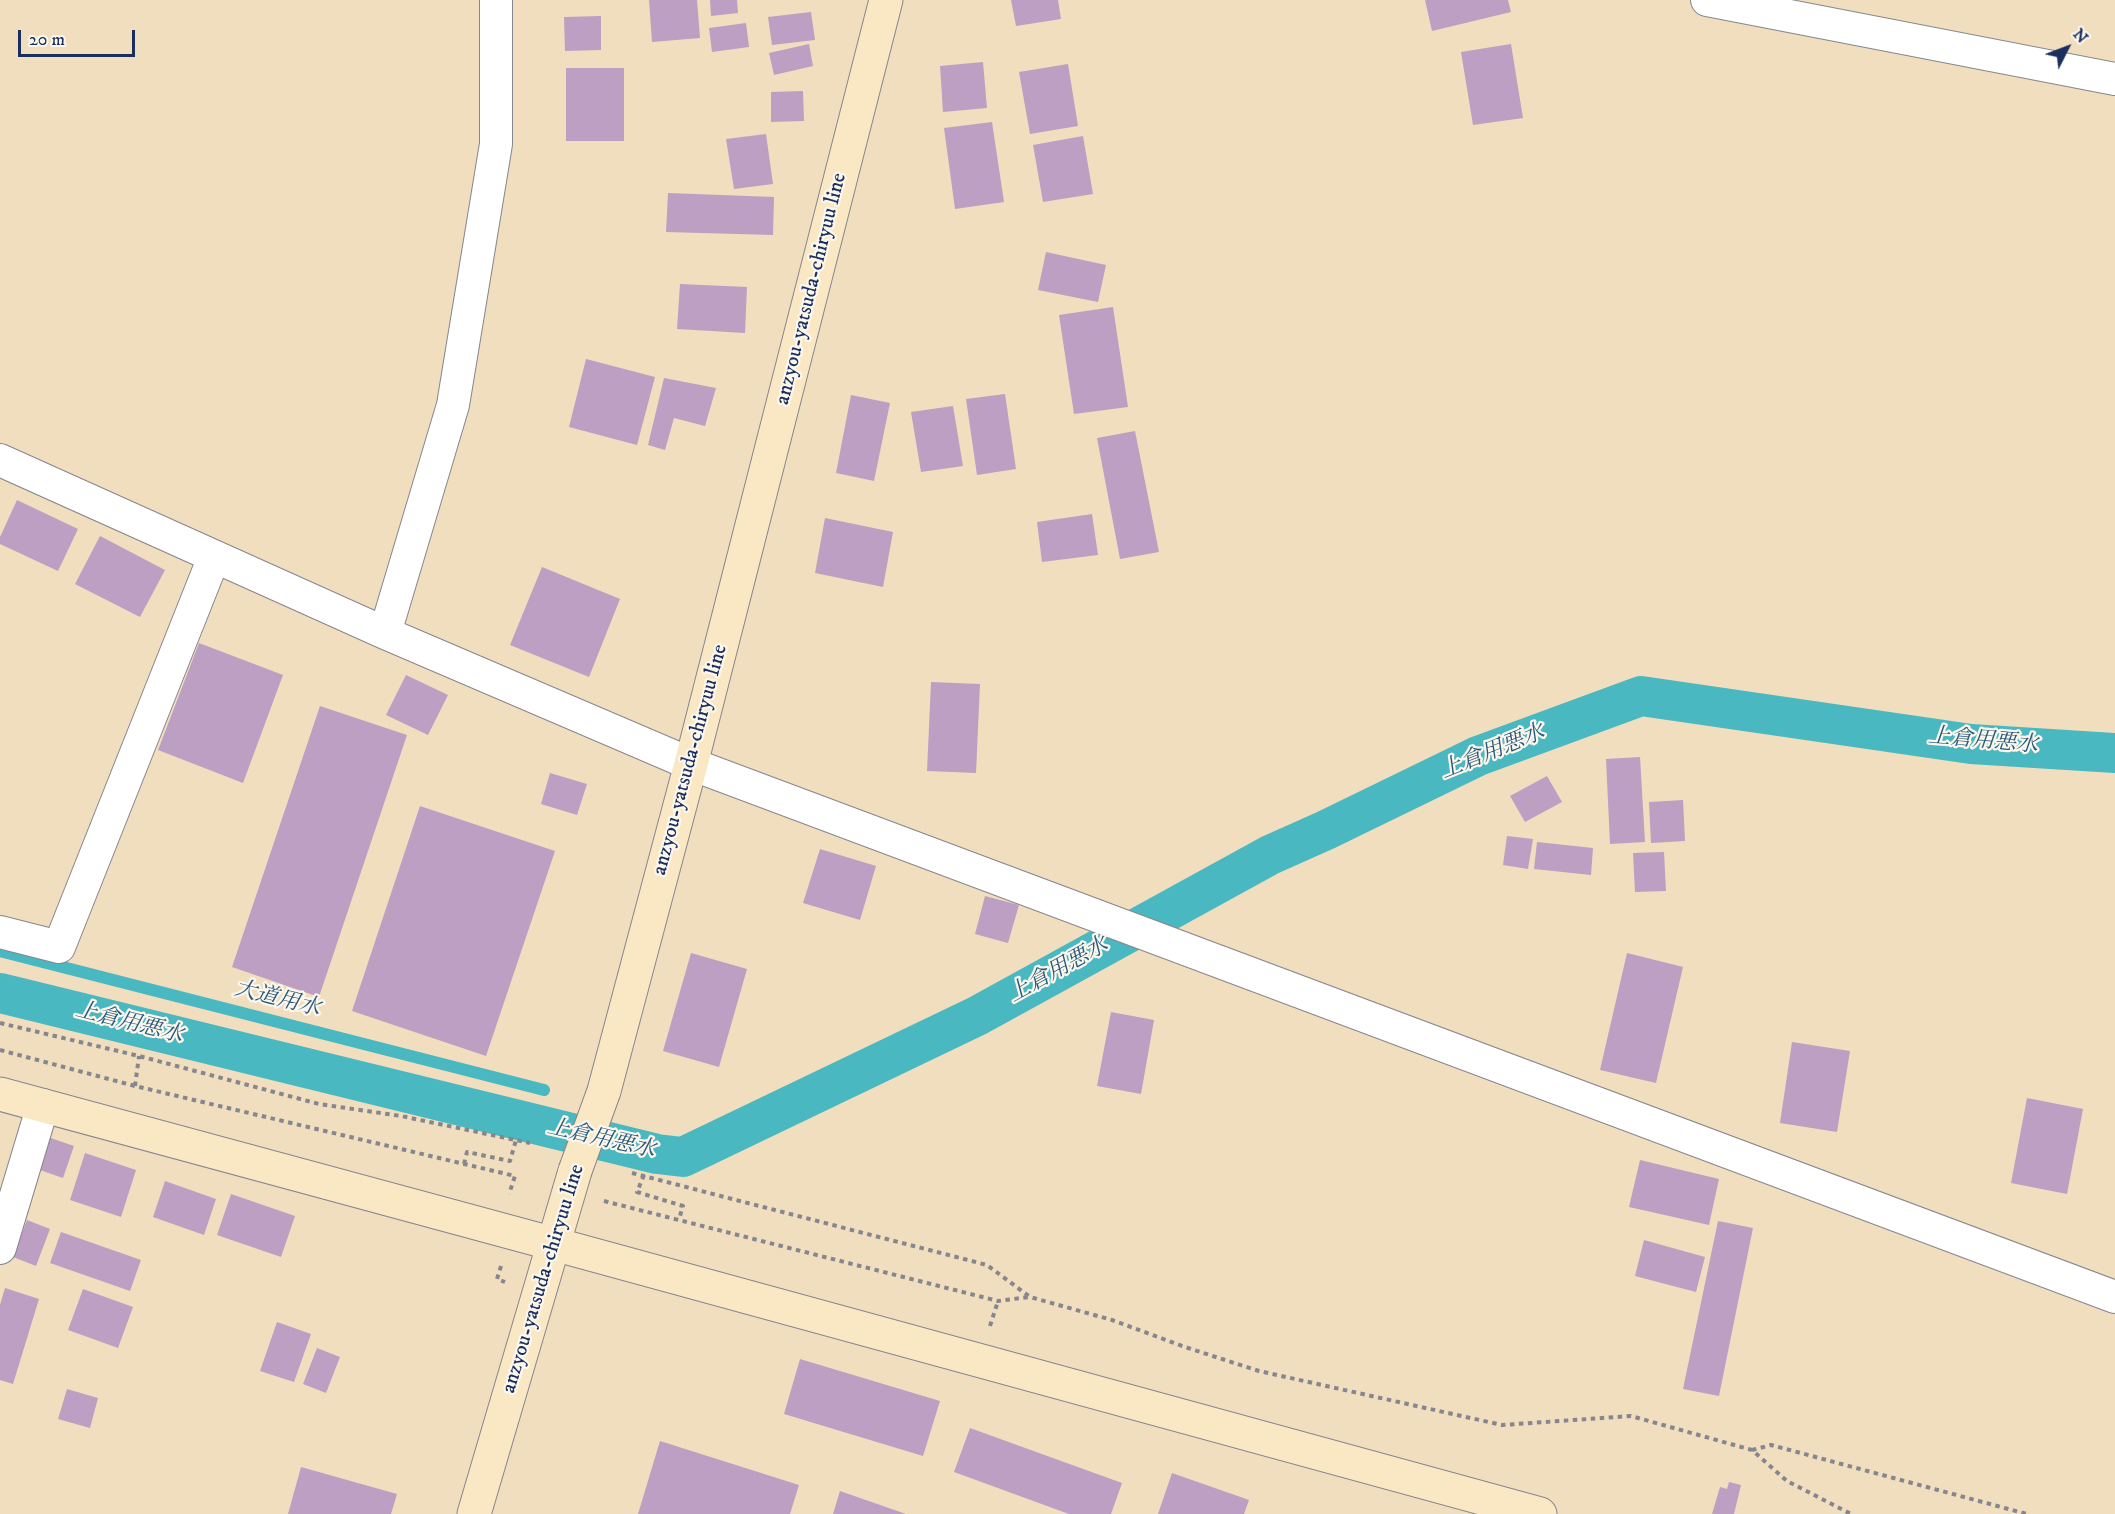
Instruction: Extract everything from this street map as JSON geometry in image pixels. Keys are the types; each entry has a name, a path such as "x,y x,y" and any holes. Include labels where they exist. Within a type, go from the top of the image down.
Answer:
{"street":[{"path":"385,633 453,405 496,144 496,0"},
{"name":"anzyou-yatsuda-chiryuu line","path":"474,1514 575,1171 604,1091 691,764 886,0"},
{"path":"1707,0 2115,79"},
{"path":"0,460 385,633 691,764 2115,1297"},
{"path":"0,932 59,947 214,556"},
{"path":"0,1094 1540,1514"},
{"path":"0,1248 43,1105"}],"path":[{"path":"0,1023 139,1056 319,1104 401,1116 530,1143"},
{"path":"0,1050 135,1086 464,1164 467,1152 510,1161 516,1140"},
{"path":"135,1086 139,1056"},
{"path":"632,1173 987,1266 1030,1297 1112,1320 1259,1371 1502,1425 1631,1416 1752,1450 1787,1481 1851,1514"},
{"path":"644,1175 637,1192 683,1206 679,1219"},
{"path":"604,1200 998,1301 1030,1297"},
{"path":"1752,1450 1771,1445 2027,1514"}],"building":[{"path":"649,0 697,0 700,38 652,42"},
{"path":"710,0 737,0 738,13 711,16"},
{"path":"1011,0 1058,0 1061,19 1016,26"},
{"path":"1425,0 1508,0 1511,12 1432,31"},
{"path":"811,12 815,40 772,45 768,17"},
{"path":"601,16 601,50 565,51 564,17"},
{"path":"746,23 749,47 712,52 709,28"},
{"path":"809,44 813,66 774,75 769,53"},
{"path":"1511,44 1523,118 1473,125 1461,52"},
{"path":"983,62 987,108 943,112 940,66"},
{"path":"1068,64 1078,126 1030,134 1019,72"},
{"path":"566,68 624,68 624,141 566,141"},
{"path":"803,91 804,121 771,122 771,92"},
{"path":"992,122 1004,202 955,209 944,128"},
{"path":"766,134 773,184 734,189 726,139"},
{"path":"1083,136 1093,194 1043,202 1033,145"},
{"path":"668,193 774,197 773,235 666,232"},
{"path":"1046,252 1106,265 1098,302 1038,290"},
{"path":"680,284 747,287 745,333 677,329"},
{"path":"1113,307 1128,407 1074,414 1059,315"},
{"path":"586,359 655,377 637,445 569,427"},
{"path":"664,378 716,388 705,426 674,418 665,450 648,445"},
{"path":"1005,394 1016,469 977,475 966,399"},
{"path":"851,395 890,403 874,481 836,473"},
{"path":"953,406 963,466 921,472 911,412"},
{"path":"1135,431 1159,552 1120,559 1097,438"},
{"path":"17,500 78,529 58,571 0,544 0,537"},
{"path":"1092,514 1098,555 1042,562 1037,522"},
{"path":"825,518 893,532 883,587 815,573"},
{"path":"100,536 165,570 140,617 75,584"},
{"path":"542,567 620,599 589,677 510,645"},
{"path":"199,643 283,675 243,783 158,750"},
{"path":"406,675 448,695 428,735 386,715"},
{"path":"931,682 980,684 976,773 927,771"},
{"path":"320,706 407,735 319,997 232,967"},
{"path":"1640,757 1645,842 1610,844 1606,759"},
{"path":"550,773 587,784 577,815 541,804"},
{"path":"1547,776 1562,802 1525,822 1510,796"},
{"path":"1683,800 1685,841 1651,843 1649,802"},
{"path":"420,806 555,851 486,1056 352,1011"},
{"path":"1507,836 1533,839 1528,869 1503,865"},
{"path":"1537,842 1593,848 1591,875 1534,869"},
{"path":"820,849 876,866 860,920 803,903"},
{"path":"1664,852 1666,891 1635,892 1633,853"},
{"path":"985,896 1019,905 1008,943 975,934"},
{"path":"691,953 747,969 719,1067 663,1051"},
{"path":"1627,953 1683,967 1656,1083 1600,1070"},
{"path":"1111,1012 1154,1020 1141,1094 1097,1086"},
{"path":"1792,1042 1850,1051 1837,1132 1780,1123"},
{"path":"2027,1098 2083,1109 2067,1194 2011,1183"},
{"path":"45,1136 74,1146 63,1178 34,1168"},
{"path":"85,1153 136,1170 121,1217 70,1200"},
{"path":"1640,1160 1719,1179 1709,1225 1629,1207"},
{"path":"165,1181 216,1199 204,1235 153,1217"},
{"path":"231,1194 295,1216 281,1257 217,1235"},
{"path":"27,1220 50,1229 36,1266 13,1257"},
{"path":"1718,1221 1753,1228 1719,1396 1683,1389"},
{"path":"61,1232 141,1260 130,1291 50,1263"},
{"path":"1644,1240 1705,1257 1696,1292 1635,1276"},
{"path":"5,1288 39,1299 13,1384 0,1380 0,1305"},
{"path":"83,1289 133,1307 118,1348 68,1330"},
{"path":"277,1322 311,1334 294,1382 260,1371"},
{"path":"317,1348 340,1357 326,1393 303,1384"},
{"path":"800,1359 940,1401 923,1456 784,1414"},
{"path":"67,1389 98,1398 90,1428 58,1419"},
{"path":"970,1428 1122,1483 1111,1514 1069,1514 954,1472"},
{"path":"660,1441 799,1485 790,1514 638,1514"},
{"path":"301,1467 397,1494 391,1514 288,1514"},
{"path":"1172,1473 1249,1500 1244,1514 1158,1514"},
{"path":"1729,1482 1741,1485 1734,1514 1712,1514 1720,1487 1727,1489"},
{"path":"840,1491 906,1514 833,1514"}],"waterway":[{"name":"上倉用悪水","path":"0,993 657,1154 683,1157 977,1016 1270,855 1478,756 1641,696 1971,744 2115,753"},
{"name":"大道用水","path":"0,951 544,1090"}]}
